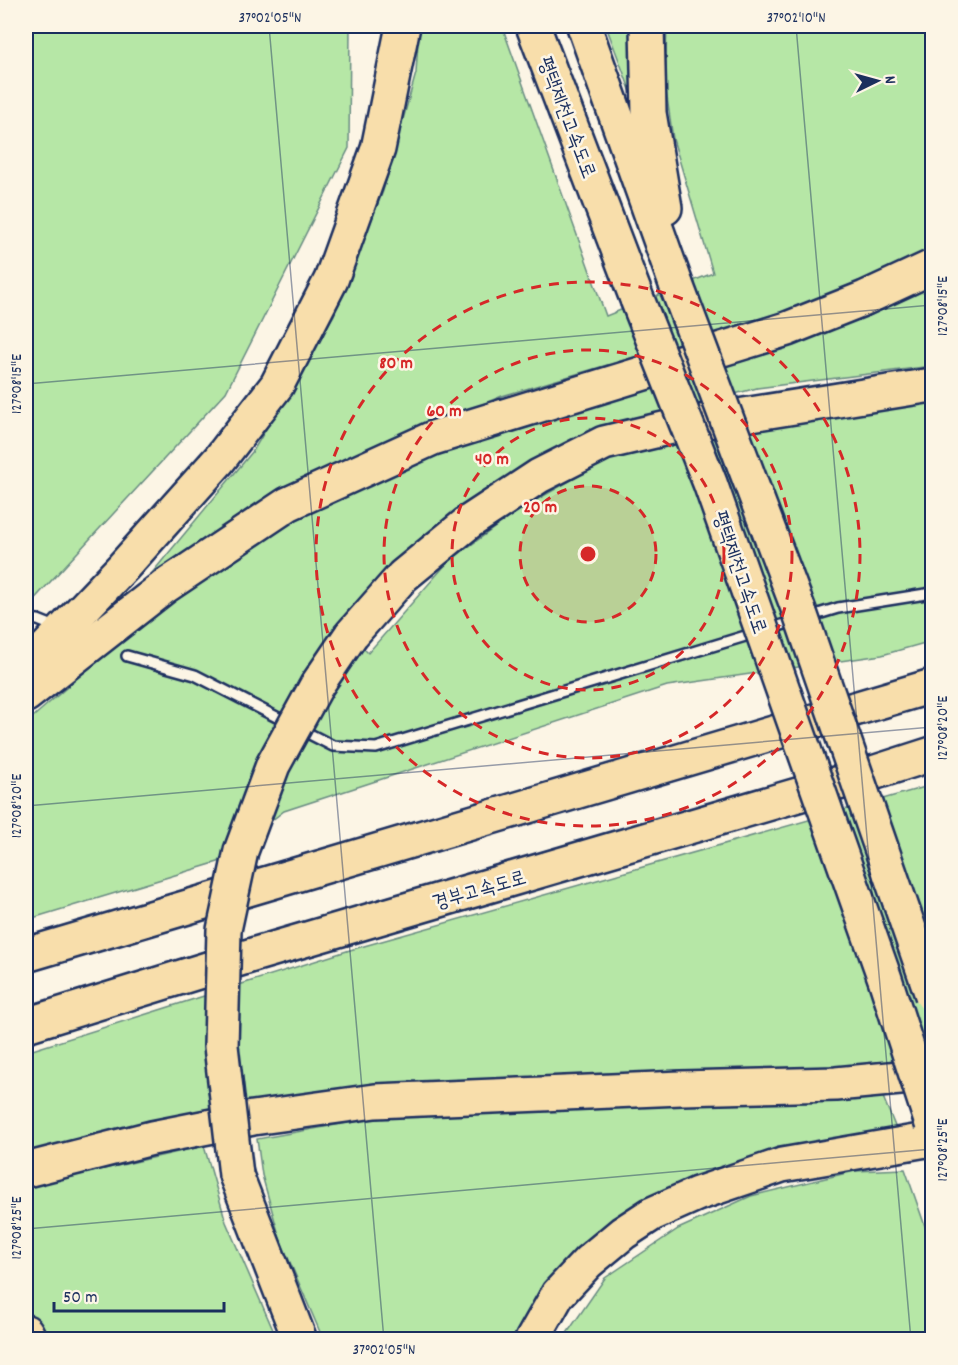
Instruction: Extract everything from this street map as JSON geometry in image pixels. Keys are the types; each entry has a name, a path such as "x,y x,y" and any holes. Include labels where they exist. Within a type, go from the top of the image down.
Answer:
{"highway":[{"path":"26,669 123,567 219,460 277,384 331,280 378,149 403,26"},
{"name":"평택제천고속도로","path":"533,26 710,483 885,979 933,1124"},
{"name":"평택제천고속도로","path":"584,26 677,287 801,616 933,995"},
{"path":"647,26 650,113 677,287"},
{"path":"26,695 164,587 288,504 433,438 787,329 866,298 933,267"},
{"path":"300,1340 236,1175 221,1046 224,930 241,851 273,765 317,685 351,636 403,576 469,522 539,476 604,443 676,426 933,385"},
{"path":"26,955 933,686"},
{"name":"경부고속도로","path":"26,1025 256,954 933,754"},
{"path":"26,1170 163,1136 253,1118 375,1101 836,1084 933,1075"},
{"path":"532,1340 558,1294 588,1262 623,1233 652,1214 697,1194 782,1165 933,1139"},
{"path":"26,1332 30,1340"}],"lane":[{"path":"127,656 195,675 333,746 376,748 838,608 933,593"},
{"path":"26,619 48,624"}],"green space":[{"path":"26,26 350,26 349,148 226,392 26,608"},
{"path":"419,26 502,26 606,316 713,273 673,139 665,83 667,26 932,26 932,251 788,315 736,327 502,396 293,483 152,573 253,451 334,315 383,191 416,73"},
{"path":"606,26 633,26 632,95"},
{"path":"932,281 932,366 757,388 634,421 527,467 422,537 354,608 341,625 368,653 448,562 517,511 608,459 649,446 932,400 932,641 882,655 667,686 284,811 218,862 26,920 26,723 162,609 272,532 383,476 482,436"},
{"path":"932,785 932,1060 837,1071 690,1070 480,1082 26,1156 26,1052 350,950"},
{"path":"883,1097 899,1136 668,1195 521,1340 323,1339 280,1239 262,1175 257,1139 381,1117"},
{"path":"204,1146 226,1222 277,1339 26,1340 26,1187"},
{"path":"905,1169 932,1246 932,1339 563,1339 605,1278 678,1229 751,1196 855,1171"}]}
